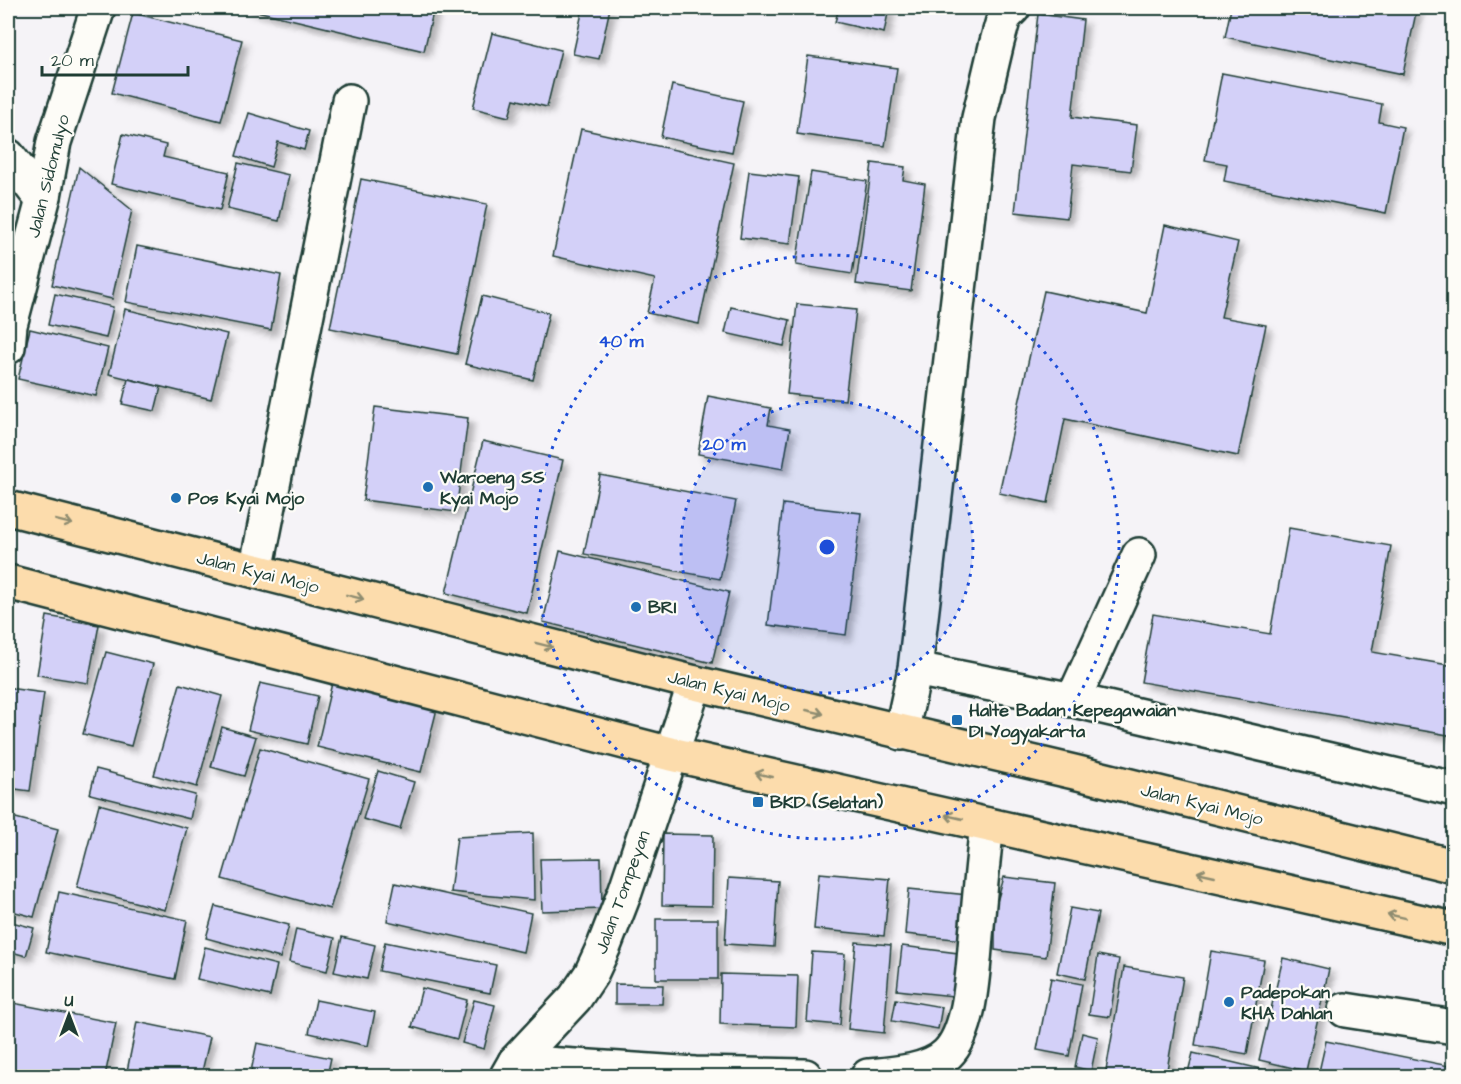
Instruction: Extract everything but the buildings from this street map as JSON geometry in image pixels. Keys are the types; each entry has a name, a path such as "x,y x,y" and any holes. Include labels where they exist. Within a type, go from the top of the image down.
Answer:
{"main road":[{"name":"Jalan Kyai Mojo","path":"8,508 695,683 1074,772 1454,866"},
{"path":"8,582 671,754 1454,929"}],"street":[{"name":"Jalan Sidomulyo","path":"8,346 10,325 44,196 54,142 98,8"},
{"path":"901,733 915,669 979,118 1004,17 1013,8"},
{"path":"256,571 349,101"},
{"path":"8,156 37,193 44,196"},
{"path":"1073,700 1139,555"},
{"path":"915,669 1073,700 1454,789"},
{"name":"Jalan Tompeyan","path":"511,1069 575,998 591,974 625,891 695,683"},
{"path":"868,1077 900,1073 930,1065 946,1055 963,1029 970,1000 987,825"},
{"path":"1345,1010 1454,1027"},
{"path":"511,1069 805,1077"}],"place":[{"name":"Waroeng SS Kyai Mojo","path":"428,487"},
{"name":"Pos Kyai Mojo","path":"176,498"},
{"name":"BRI","path":"636,607"},
{"name":"Halte Badan Kepegawaian DI Yogyakarta","path":"957,720"},
{"name":"BKD (Selatan)","path":"758,802"},
{"name":"Padepokan KHA Dahlan","path":"1229,1002"}]}
